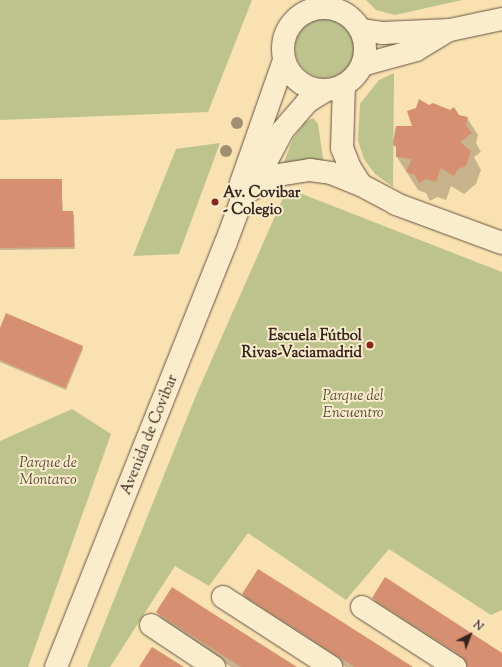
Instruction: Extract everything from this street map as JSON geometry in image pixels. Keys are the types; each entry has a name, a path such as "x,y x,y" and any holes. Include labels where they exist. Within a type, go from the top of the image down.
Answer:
{"street":[{"path":"306,6 322,8 343,6 361,30 365,54 362,65 351,80 335,88 312,89 300,82 290,73 284,60 282,47 285,33 292,22 306,6"},
{"path":"361,30 382,33 450,30 502,19"},
{"path":"362,65 416,50 450,30"},
{"name":"Avenida de Covibar","path":"248,194 241,183 284,60"},
{"path":"335,88 342,148 361,185"},
{"name":"Avenida de Covibar","path":"56,667 248,194 283,130 308,102 335,88"},
{"path":"248,194 278,175 310,170 331,173 361,185 396,204 502,243"},
{"path":"223,597 331,667"},
{"path":"362,607 455,667"},
{"path":"151,625 214,667"}],"green space":[{"path":"0,0 252,0 208,112 0,120"},
{"path":"366,0 462,0 395,15 376,10"},
{"path":"325,18 342,23 350,31 355,48 350,65 342,73 325,78 308,73 300,65 295,48 300,31 308,23"},
{"path":"394,73 393,187 375,174 364,159 358,141 360,104 379,80"},
{"path":"313,118 318,124 324,165 282,167 293,139 305,122"},
{"path":"220,143 179,254 133,256 176,149"},
{"name":"Parque del Encuentro","path":"290,192 302,194 502,272 502,610 491,615 389,549 346,600 248,533 209,586 175,566 110,667 87,667 197,393 283,198"},
{"name":"Parque de Montarco","path":"72,409 111,434 28,667 0,667 0,441"}],"building":[{"path":"419,99 429,105 433,103 450,110 454,107 459,115 468,117 466,125 472,133 460,142 471,151 466,166 458,169 454,176 441,168 436,182 426,179 419,183 415,175 406,172 412,159 396,157 396,147 393,145 396,126 412,126 407,111 416,108"},
{"path":"0,179 62,179 62,211 73,211 74,247 0,248"},
{"path":"6,313 83,346 65,388 0,360 0,328"},
{"path":"258,569 413,667 355,667 242,594"},
{"path":"385,577 502,653 502,667 468,667 462,656 372,598"},
{"path":"172,587 297,667 241,667 156,612"},
{"path":"152,647 184,667 139,667"}],"place":[{"name":"Av. Covibar - Colegio","path":"215,202"},
{"name":"Escuela Fútbol Rivas-Vaciamadrid","path":"370,345"}]}
